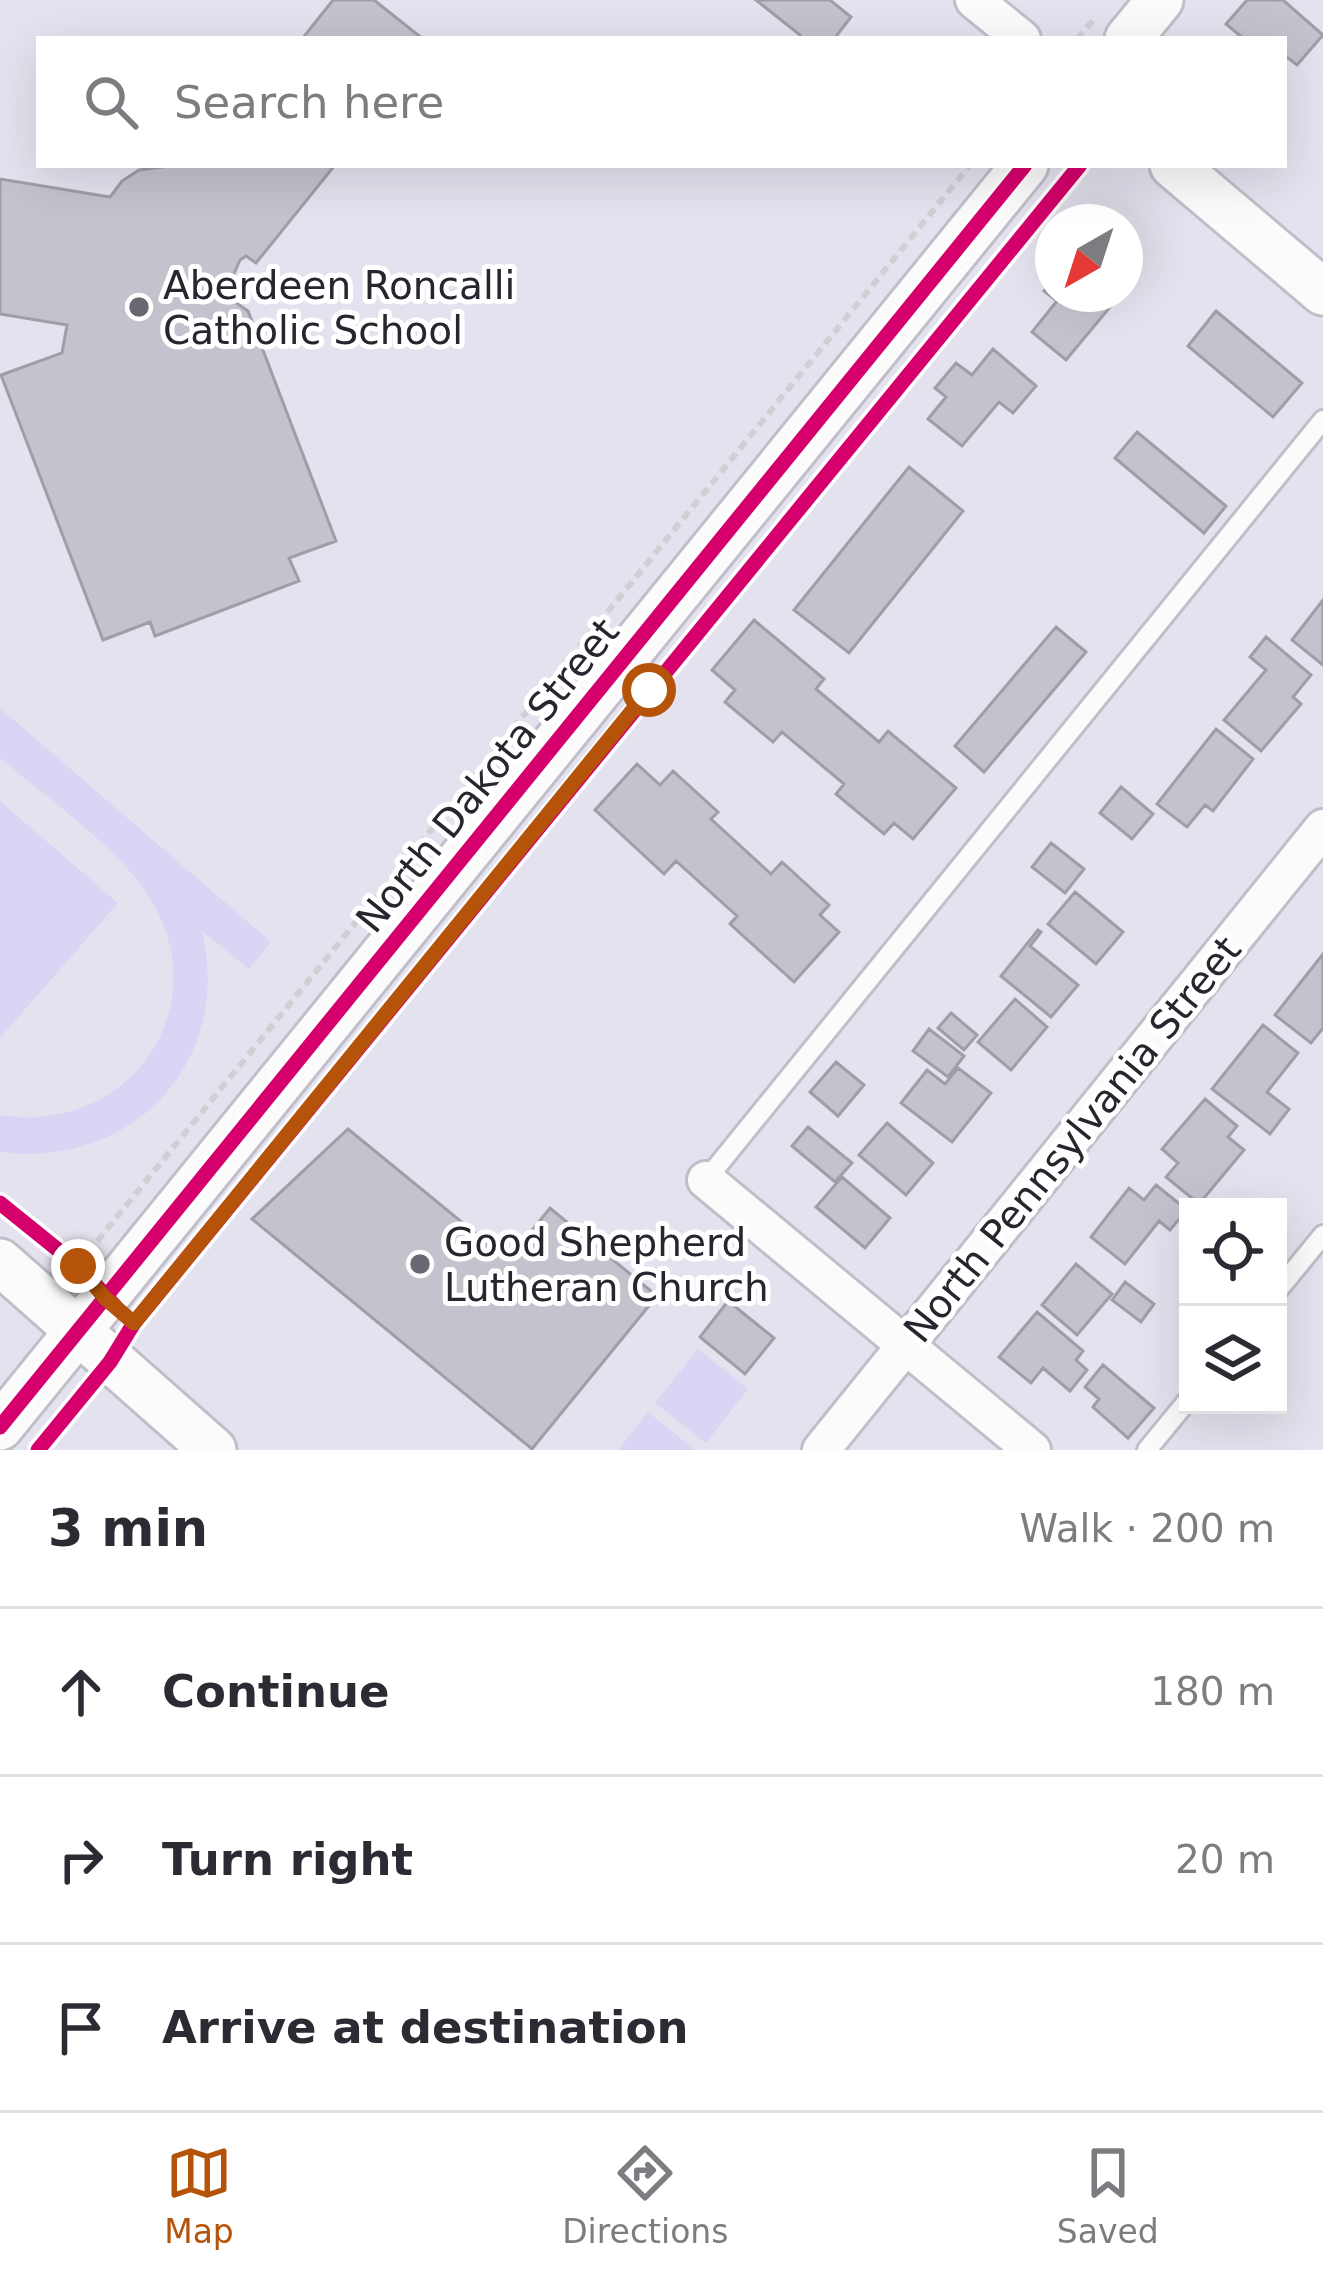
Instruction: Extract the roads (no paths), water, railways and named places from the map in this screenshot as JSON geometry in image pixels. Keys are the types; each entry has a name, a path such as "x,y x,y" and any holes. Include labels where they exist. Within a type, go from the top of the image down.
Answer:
{"street":[{"path":"974,0 1018,36"},
{"path":"1130,36 1160,0"},
{"name":"North Dakota Street","path":"0,1426 77,1299 1022,168"},
{"path":"1177,168 1323,292"},
{"name":"North Pennsylvania Street","path":"821,1450 1323,828"},
{"path":"706,1180 1032,1450"},
{"path":"0,1262 77,1299 214,1450"}],"lane":[{"path":"706,1180 1323,420"},
{"path":"1287,1279 1323,1234"},
{"path":"1147,1450 1179,1411"}],"place":[{"name":"Aberdeen Roncalli Catholic School","path":"139,307"},
{"name":"Good Shepherd Lutheran Church","path":"420,1264"}]}
